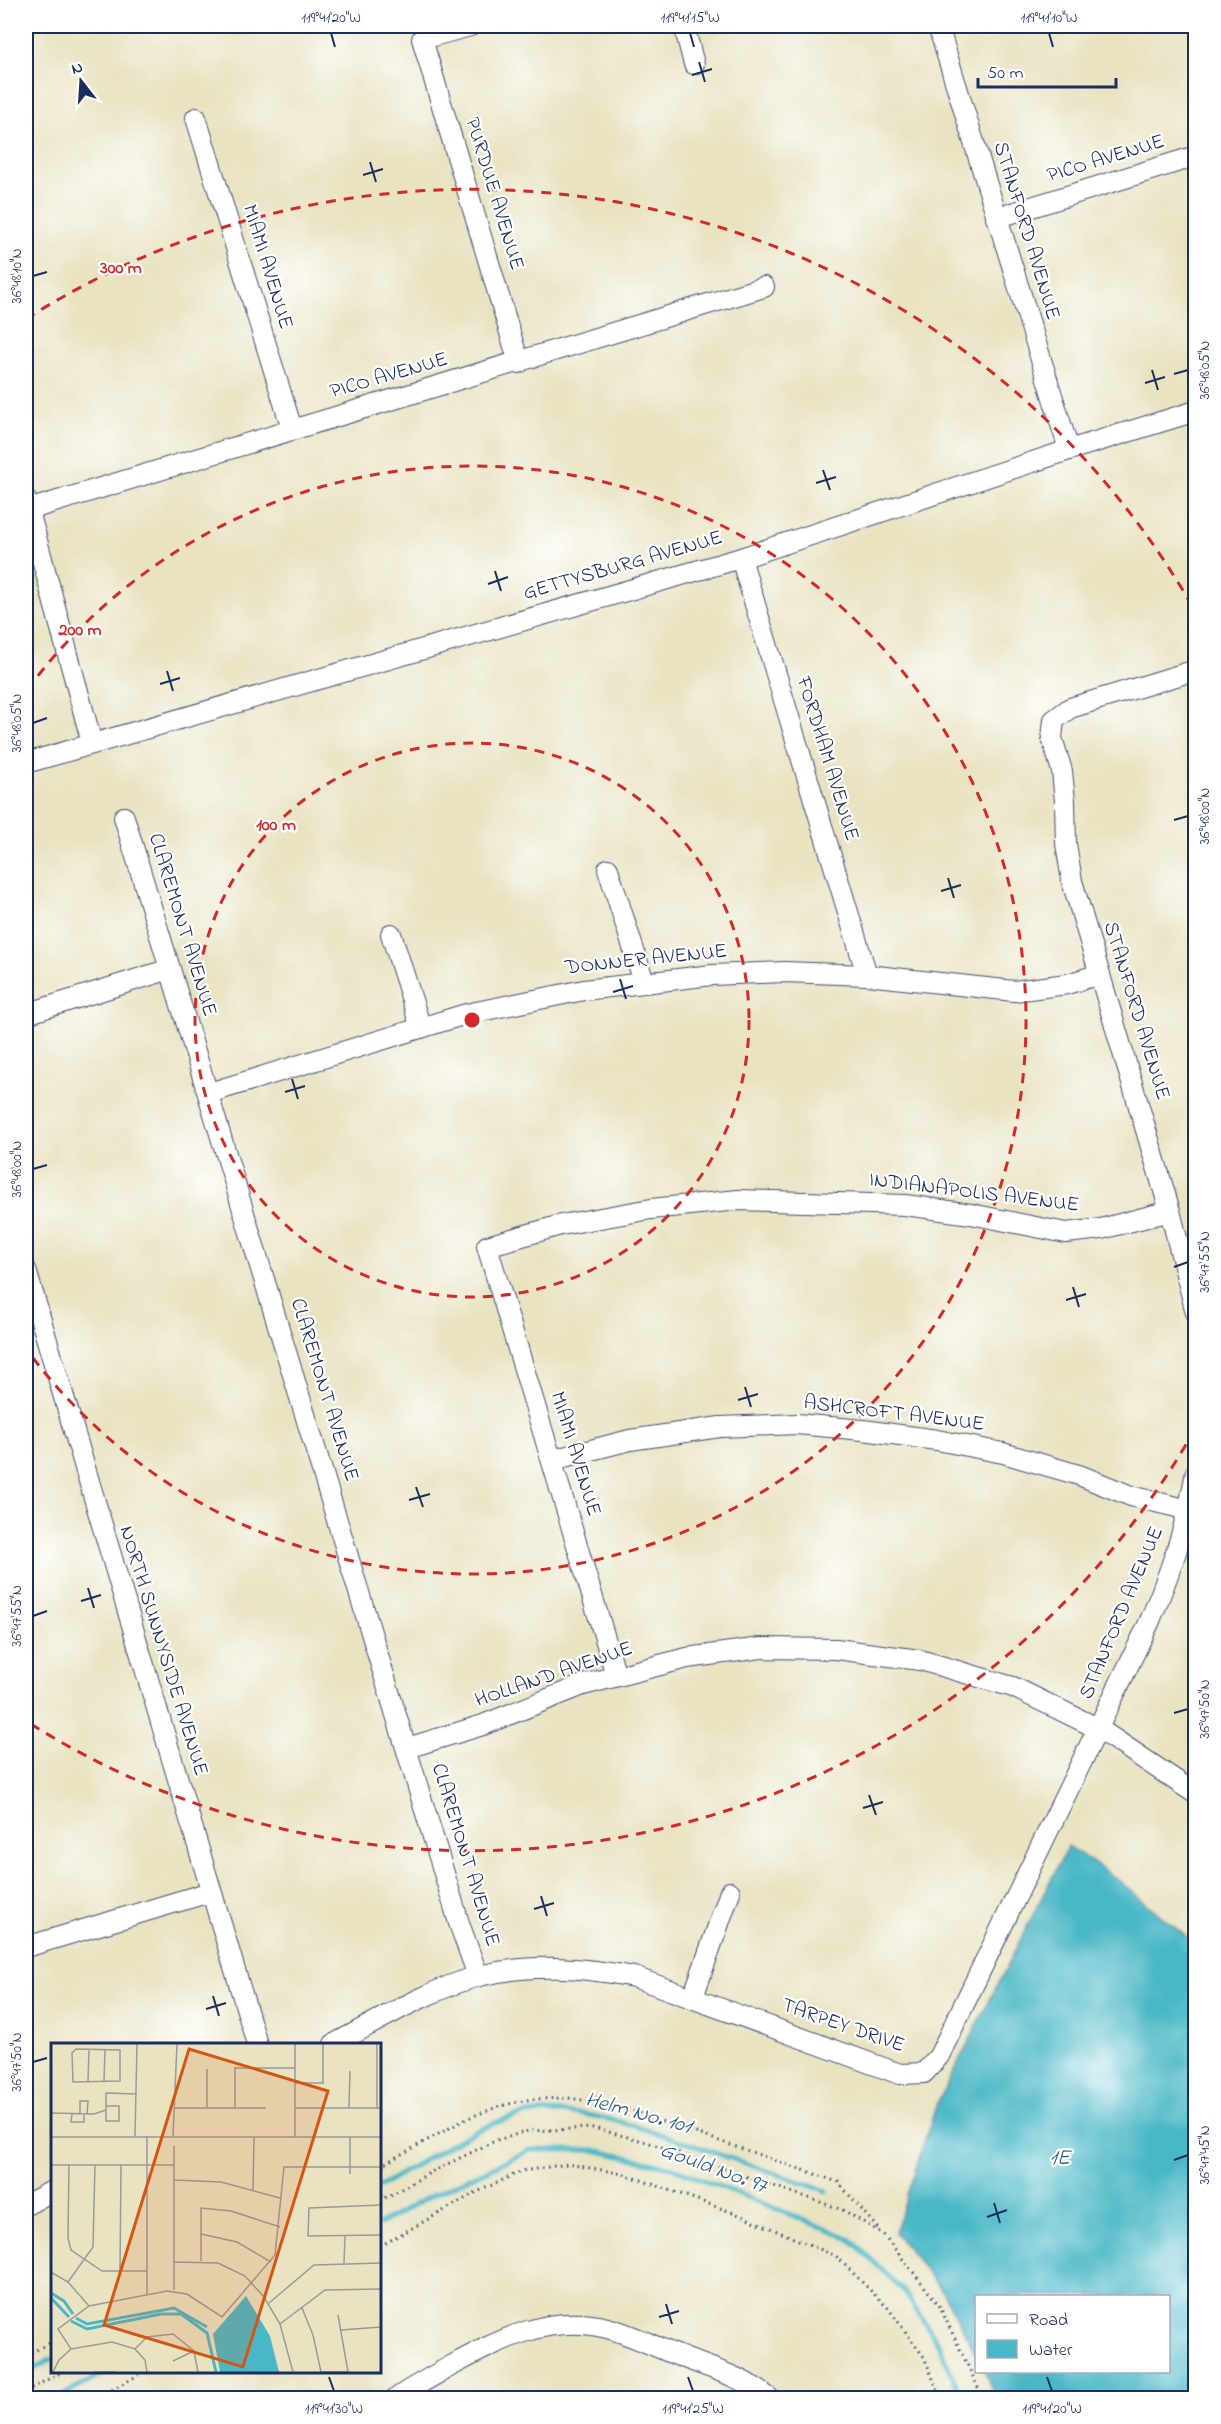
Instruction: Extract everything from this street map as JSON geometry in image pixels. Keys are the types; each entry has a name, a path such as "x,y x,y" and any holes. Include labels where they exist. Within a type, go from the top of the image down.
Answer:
{"street":[{"name":"PURDUE AVENUE","path":"470,26 422,39 519,363"},
{"path":"684,26 694,64"},
{"name":"STANFORD AVENUE","path":"938,26 1069,450"},
{"name":"MIAMI AVENUE","path":"196,118 292,429"},
{"name":"PICO AVENUE","path":"996,218 1196,156"},
{"name":"PICO AVENUE","path":"27,504 519,363 764,287"},
{"name":"GETTYSBURG AVENUE","path":"26,763 741,558 1069,450 1196,411"},
{"path":"27,504 92,743"},
{"name":"FORDHAM AVENUE","path":"741,558 867,975"},
{"name":"STANFORD AVENUE","path":"1196,670 1070,708 1054,720 1052,738 1062,771 1066,844 1072,882 1170,1210 1196,1313"},
{"name":"CLAREMONT AVENUE","path":"124,817 460,1926 478,1976"},
{"path":"608,868 644,982"},
{"path":"391,934 420,1028"},
{"path":"26,1014 170,969"},
{"name":"DONNER AVENUE","path":"209,1093 466,1014 528,1000 644,982 712,975 783,972 867,975 1014,991 1059,986 1100,974"},
{"name":"INDIANAPOLIS AVENUE","path":"487,1246 561,1225 651,1209 738,1200 905,1205 971,1214 1066,1233 1101,1229 1170,1210"},
{"name":"MIAMI AVENUE","path":"487,1246 616,1675"},
{"name":"NORTH SUNNYSIDE AVENUE","path":"26,1270 257,2043"},
{"name":"ASHCROFT AVENUE","path":"552,1460 630,1440 720,1427 797,1425 841,1428 937,1440 1003,1453 1079,1475 1131,1496 1189,1510"},
{"name":"STANFORD AVENUE","path":"1196,1472 1189,1510 1173,1564 1099,1729 1196,1794"},
{"name":"HOLLAND AVENUE","path":"407,1748 483,1725 583,1685 616,1675 687,1658 761,1648 836,1649 920,1660 1013,1687 1099,1729"},
{"name":"TARPEY DRIVE","path":"336,2043 420,1998 478,1976 518,1969 554,1967 591,1969 634,1977 900,2073 924,2073 939,2056 1099,1729"},
{"path":"26,1947 210,1892"},
{"path":"693,1997 730,1892"},
{"path":"26,2205 51,2192"},
{"path":"397,2398 410,2388 517,2333 546,2326 577,2324 606,2328 729,2375 759,2390 769,2398"}],"path":[{"path":"381,2165 468,2118 500,2106 531,2099 568,2098 612,2104 838,2182 939,2305 983,2398"},
{"path":"381,2200 497,2140 528,2131 593,2128 647,2142 843,2210 883,2234"},
{"path":"381,2245 477,2192 522,2171 568,2164 624,2174 737,2214 836,2256 888,2308 900,2324 924,2357 941,2398"},
{"path":"26,2356 51,2342"},
{"path":"26,2391 60,2373"},
{"path":"96,2398 142,2373"}],"water":[{"name":"1E","path":"1068,1846 1117,1879 1195,1944 1195,2398 995,2398 985,2373 1170,2373 1170,2295 975,2295 975,2352 943,2292 895,2233 936,2106"}],"waterway":[{"name":"Helm No. 101","path":"381,2185 465,2137 500,2121 541,2113 565,2113 614,2120 827,2191"},
{"name":"Gould No. 97","path":"381,2223 426,2198 530,2150 594,2150 671,2167 849,2238 904,2291 940,2347 962,2398"},
{"name":"Helm No. 101","path":"26,2373 51,2360"},
{"name":"Gould No. 97","path":"58,2398 105,2373"}]}
